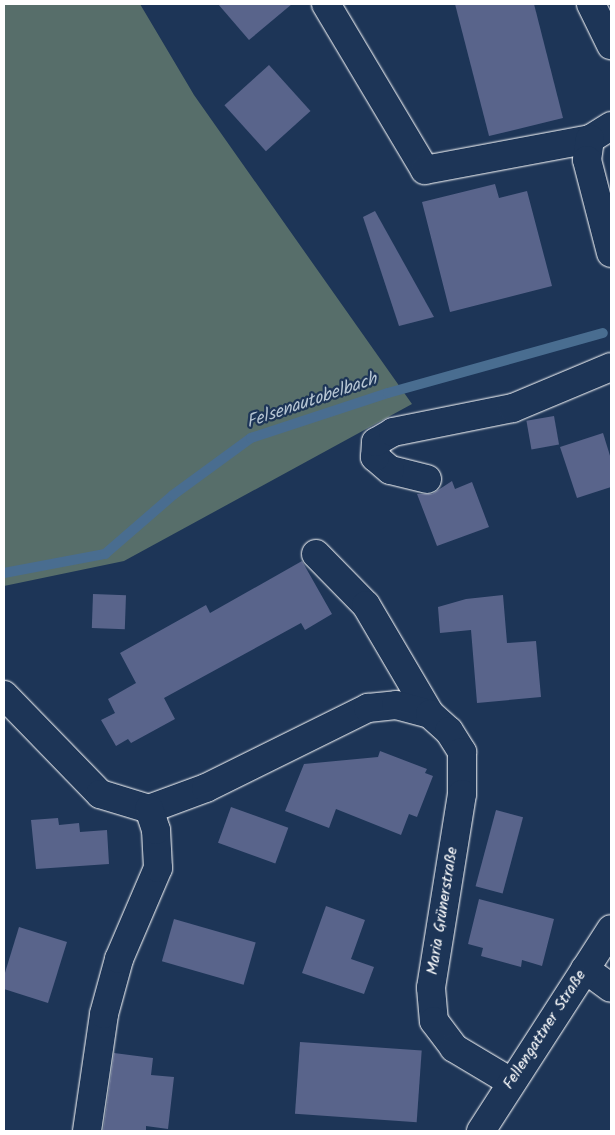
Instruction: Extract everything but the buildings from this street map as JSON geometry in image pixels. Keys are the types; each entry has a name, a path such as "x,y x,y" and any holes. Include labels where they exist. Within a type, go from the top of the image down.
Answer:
{"street":[{"path":"326,4 425,170 601,132"},
{"path":"591,4 611,45"},
{"path":"601,132 587,160 611,253"},
{"path":"427,479 390,470 375,457 376,442 394,432 513,408 611,367"},
{"name":"Maria Grünerstraße","path":"316,554 366,604 430,714 448,730 462,752 462,794 431,988 434,1022 454,1048 511,1082"},
{"path":"4,695 100,794 149,809 156,830 158,868 119,959 104,1014 87,1131"},
{"name":"Maria Grünerstraße","path":"149,809 206,788 368,708 396,705 430,714"},
{"name":"Fellengattner Straße","path":"480,1131 611,929"},
{"path":"585,969 611,988"}],"green space":[{"path":"4,4 140,4 194,95 412,404 124,561 4,586"}],"waterway":[{"name":"Felsenautobelbach","path":"4,573 105,554 173,495 251,438 388,393 603,333"}]}
